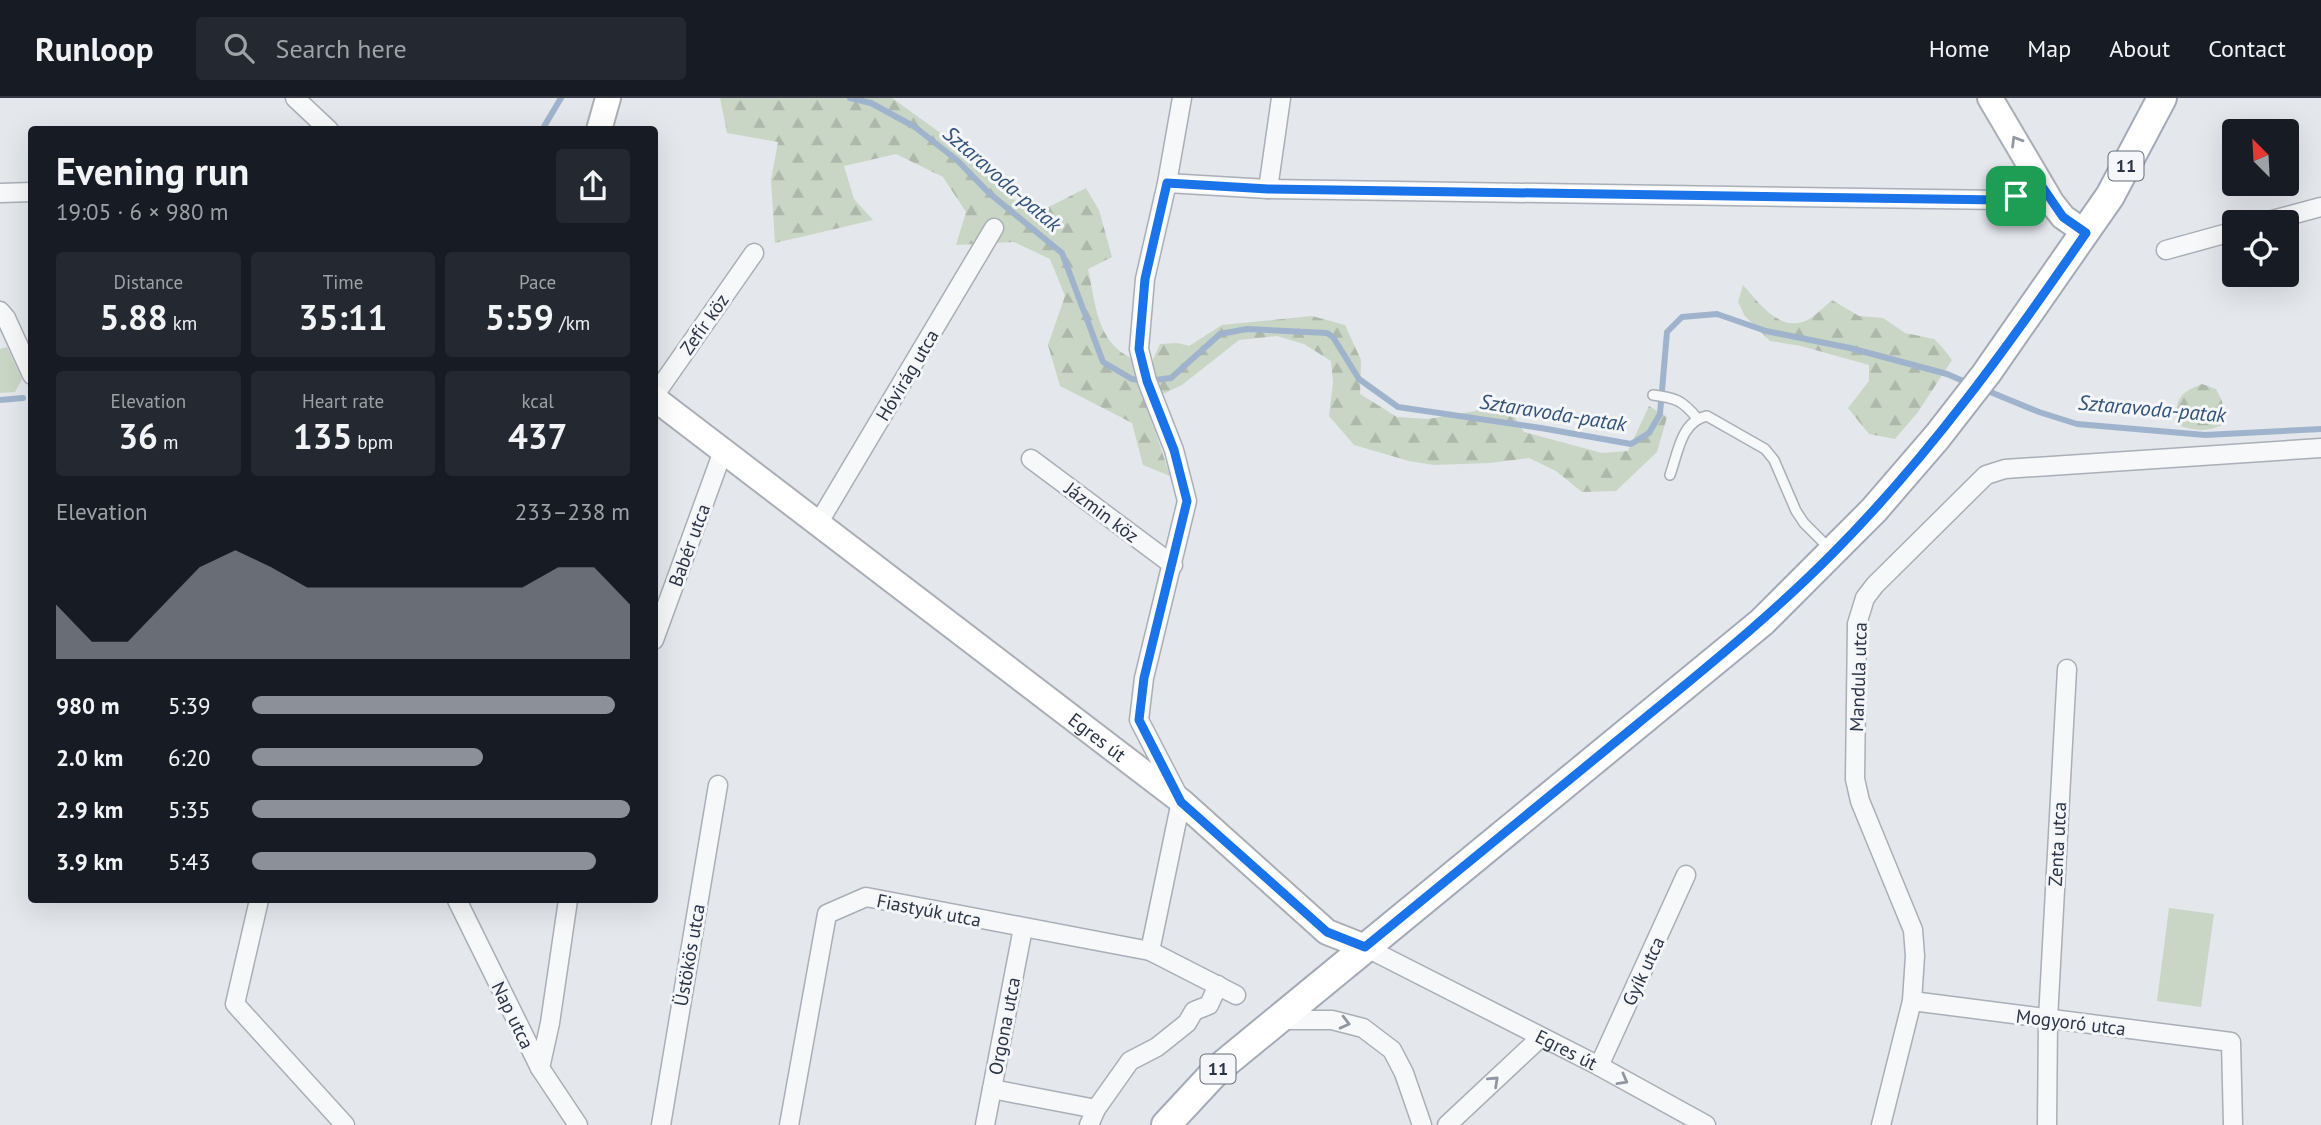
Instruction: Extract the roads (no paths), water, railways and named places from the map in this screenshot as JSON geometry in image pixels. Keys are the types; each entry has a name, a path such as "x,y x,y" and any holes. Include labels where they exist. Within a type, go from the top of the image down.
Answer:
{"main road":[{"name":"11","path":"1166,1125 1218,1069 1762,622 1833,553 1874,510 1986,374 2110,196 2162,98"}],"street":[{"path":"295,98 325,126"},
{"path":"600,126 608,98"},
{"path":"1150,951 1181,802 1139,720 1144,678 1187,501 1174,450 1147,381 1139,349 1145,279 1167,183 1182,98"},
{"path":"1268,189 1281,98"},
{"path":"1990,98 2063,217 2086,233"},
{"path":"1167,183 1268,189 2000,200 2041,185"},
{"path":"0,193 28,192"},
{"path":"2299,213 2321,207"},
{"name":"Hóvirág utca","path":"818,522 995,228"},
{"path":"2166,250 2222,235"},
{"name":"Zefír köz","path":"658,391 754,253"},
{"path":"0,311 6,318 28,366"},
{"name":"Egres út","path":"658,400 1181,802 1327,932 1365,947 1599,1066 1706,1125"},
{"name":"Mandula utca","path":"1881,1125 1912,1001 1915,956 1913,930 1860,801 1855,779 1857,624 1865,598 1875,584 1986,475 2005,469 2321,448"},
{"name":"Babér utca","path":"658,629 723,451"},
{"name":"Jázmin köz","path":"1031,459 1173,565"},
{"name":"Zenta utca","path":"2047,1125 2048,1019 2067,670"},
{"name":"Üstökös utca","path":"661,1125 718,785"},
{"name":"Gyík utca","path":"1599,1066 1686,875"},
{"name":"Fiastyúk utca","path":"789,1125 827,914 866,897 1150,951 1236,995"},
{"path":"258,903 234,1003 345,1125"},
{"name":"Nap utca","path":"458,903 540,1068 578,1125"},
{"path":"540,1068 550,1023 568,903"},
{"name":"Orgona utca","path":"985,1125 1023,928"},
{"path":"992,1089 1093,1117 1130,1061 1157,1047 1187,1023 1194,1011 1209,1005 1218,985"},
{"name":"Mogyoró utca","path":"1912,1001 2231,1042 2233,1125"},
{"path":"1277,1020 1332,1020 1363,1028 1392,1049 1405,1073 1422,1125"},
{"path":"1447,1125 1541,1037"}],"lane":[{"path":"1653,395 1672,397 1685,404 1697,418"},
{"path":"1670,475 1686,429 1697,418 1707,416 1765,449 1774,460 1796,512 1833,553"}],"waterway":[{"path":"544,126 561,98"},
{"name":"Sztaravoda-patak","path":"850,98 871,103 915,127 958,161 989,193 1062,253 1103,362 1132,379 1147,381 1171,378 1220,334 1247,329 1327,333 1333,337 1359,379 1398,407 1631,444 1649,433 1660,414 1667,332 1682,317 1717,314 1766,331 1850,348 1947,374 1970,384"},
{"name":"Sztaravoda-patak","path":"1983,389 2077,424 2205,435 2321,429"},
{"path":"0,400 23,398"}]}
